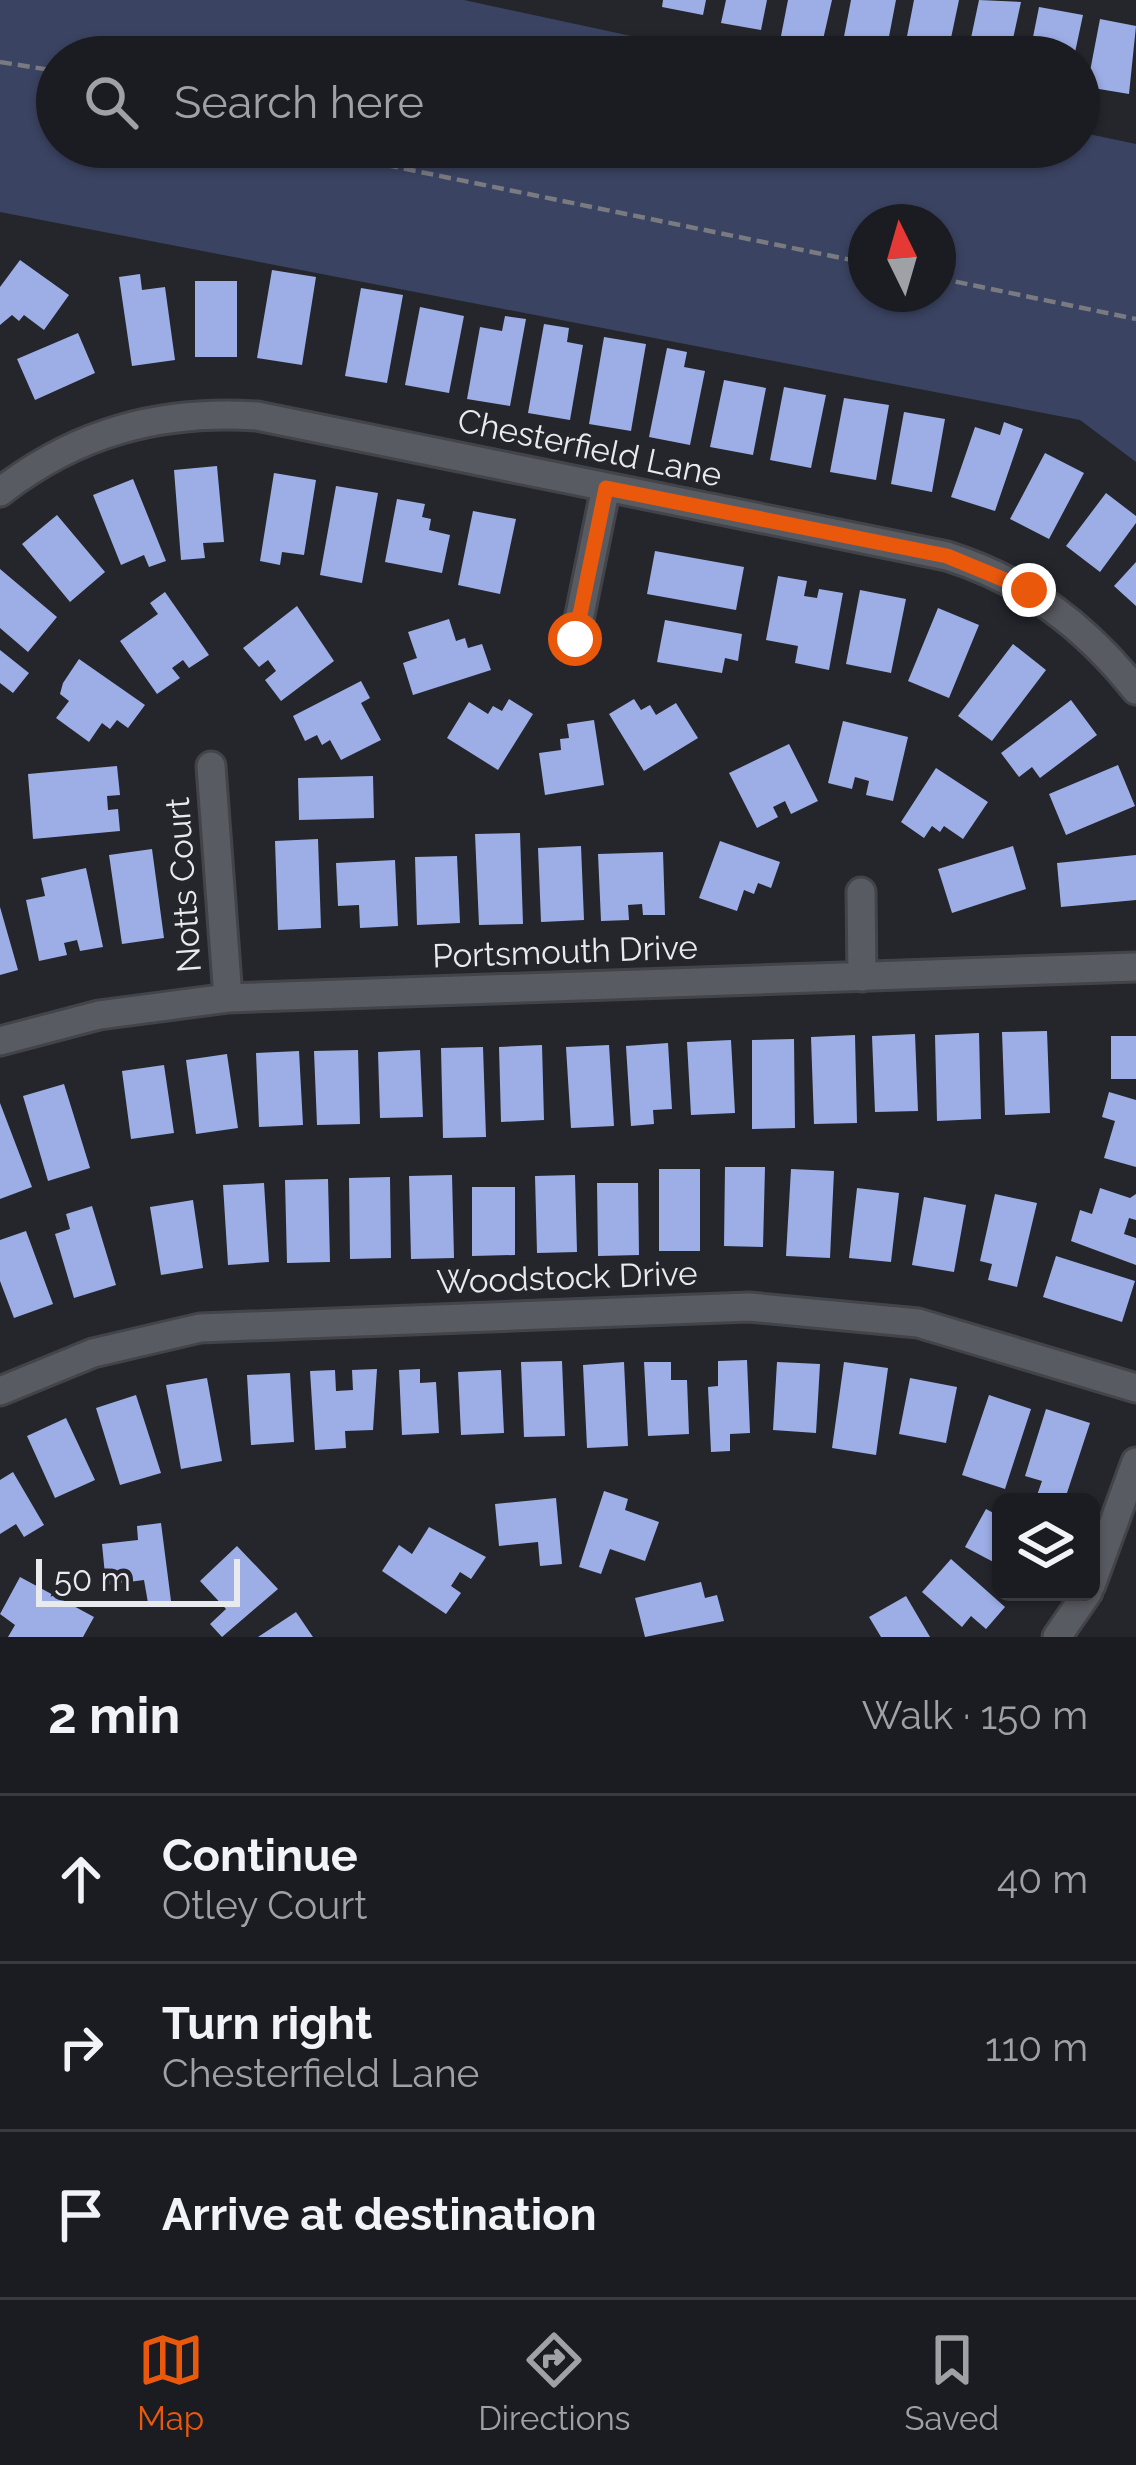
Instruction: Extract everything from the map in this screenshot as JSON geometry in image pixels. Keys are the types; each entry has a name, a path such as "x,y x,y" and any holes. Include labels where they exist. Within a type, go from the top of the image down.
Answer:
{"street":[{"name":"Chesterfield Lane","path":"3,484 116,428 214,413 300,424 976,565 1060,612 1136,690"},
{"path":"575,639 606,488"},
{"name":"Notts Court","path":"211,766 228,998"},
{"path":"862,892 862,977"},
{"name":"Portsmouth Drive","path":"0,1041 99,1015 228,998 1136,967"},
{"name":"Woodstock Drive","path":"0,1391 93,1353 200,1328 749,1307 918,1323 1136,1388"},
{"path":"1100,1559 1136,1462"},
{"path":"1057,1637 1081,1601"}],"path":[{"path":"0,62 36,68"},
{"path":"401,168 848,259"},
{"path":"956,282 1136,319"}],"shaded area":[{"path":"0,0 464,0 631,36 36,36 36,168 1100,168 1100,136 1136,144 1136,462 1080,420 0,212"}],"building":[{"path":"663,0 706,0 703,15 662,7"},
{"path":"726,0 767,0 761,30 721,23"},
{"path":"788,0 832,0 824,36 781,36"},
{"path":"851,0 896,0 889,36 844,36"},
{"path":"914,0 959,0 951,36 907,36"},
{"path":"979,0 1021,2 1014,36 971,36"},
{"path":"1039,7 1083,15 1078,36 1033,36"},
{"path":"1100,19 1136,26 1129,94 1100,89"},
{"path":"20,260 69,295 44,330 24,315 19,321 12,315 0,325 0,287"},
{"path":"272,270 316,277 302,365 257,358"},
{"path":"140,274 142,290 165,287 175,360 132,366 119,277"},
{"path":"195,281 237,281 237,357 195,357"},
{"path":"361,288 403,295 387,383 345,376"},
{"path":"420,307 464,316 449,393 405,385"},
{"path":"505,316 526,319 510,406 467,399 480,327 502,331"},
{"path":"544,324 569,328 567,342 583,345 570,420 528,413"},
{"path":"78,333 95,373 35,400 17,359"},
{"path":"604,337 646,344 631,431 589,424"},
{"path":"667,348 687,352 684,367 705,371 690,445 649,437"},
{"path":"724,380 766,388 753,455 710,447"},
{"path":"784,387 826,395 811,468 770,460"},
{"path":"844,398 889,405 876,480 830,472"},
{"path":"904,412 945,419 932,492 891,484"},
{"path":"1004,422 1023,429 995,511 951,497 975,427 1000,435"},
{"path":"1045,453 1084,473 1049,539 1010,519"},
{"path":"217,466 224,542 203,543 205,558 181,560 174,470"},
{"path":"274,473 316,480 304,555 282,552 280,565 260,561"},
{"path":"133,479 166,561 149,567 144,555 121,565 93,495"},
{"path":"336,486 378,493 362,583 320,575"},
{"path":"1106,493 1136,516 1136,523 1100,572 1066,546"},
{"path":"397,499 425,504 422,517 431,519 429,530 450,535 442,573 385,562"},
{"path":"473,511 516,519 500,594 458,585"},
{"path":"57,515 105,572 70,602 22,544"},
{"path":"655,551 744,567 736,610 647,594"},
{"path":"1136,562 1136,606 1114,586"},
{"path":"0,569 57,617 28,652 0,628"},
{"path":"778,576 807,581 804,596 817,598 819,589 843,593 829,670 795,663 798,646 766,640"},
{"path":"860,590 906,599 891,673 846,664"},
{"path":"165,592 209,655 189,668 183,660 172,668 180,678 157,694 120,641 158,614 150,603"},
{"path":"297,606 334,661 281,701 265,680 276,671 268,660 259,667 243,648"},
{"path":"938,608 979,625 949,698 908,681"},
{"path":"449,619 456,641 465,638 468,648 482,644 491,670 413,695 403,663 417,658 408,632"},
{"path":"665,620 742,634 738,661 725,658 722,673 657,662"},
{"path":"1013,644 1046,670 992,741 958,716"},
{"path":"0,650 29,673 13,693 0,683"},
{"path":"79,659 145,705 128,728 117,720 110,729 102,723 89,742 56,718 69,701 60,694 63,683"},
{"path":"361,681 370,698 361,703 381,740 341,760 330,740 322,745 317,735 305,741 293,716"},
{"path":"509,699 533,714 498,770 447,738 469,702 488,714 493,706 502,711"},
{"path":"634,699 641,710 650,705 656,715 676,703 698,738 644,771 609,714"},
{"path":"1071,700 1097,735 1040,778 1032,767 1019,777 1001,753"},
{"path":"594,720 604,785 545,795 539,753 561,750 560,739 569,738 567,724"},
{"path":"843,721 908,737 893,801 866,795 869,781 855,777 852,789 828,783"},
{"path":"789,744 818,801 791,814 785,801 773,807 778,817 757,828 729,773"},
{"path":"1118,765 1135,806 1066,835 1049,794"},
{"path":"117,766 120,795 107,796 108,810 118,809 120,831 33,839 28,774"},
{"path":"936,768 988,802 963,839 944,826 940,832 932,826 924,838 901,822"},
{"path":"373,776 374,818 299,820 298,778"},
{"path":"520,833 523,924 479,925 475,834"},
{"path":"318,839 321,928 278,930 275,841"},
{"path":"720,841 780,862 771,888 758,883 754,894 744,890 737,911 699,898"},
{"path":"581,846 584,920 541,922 538,848"},
{"path":"1013,846 1026,889 952,913 938,869"},
{"path":"152,849 164,938 122,944 109,855"},
{"path":"663,852 665,915 643,915 642,904 628,905 629,920 601,921 598,854"},
{"path":"1136,855 1136,900 1061,907 1057,863"},
{"path":"457,856 460,923 417,925 415,857"},
{"path":"395,860 398,926 360,928 359,905 338,906 336,863"},
{"path":"86,868 103,947 80,951 77,940 64,943 67,955 39,961 26,900 45,896 41,878"},
{"path":"0,907 18,970 0,975"},
{"path":"1047,1031 1050,1113 1005,1115 1002,1032"},
{"path":"979,1033 981,1119 937,1121 935,1035"},
{"path":"915,1034 918,1111 875,1112 872,1036"},
{"path":"855,1035 857,1123 814,1124 811,1037"},
{"path":"1111,1036 1136,1036 1136,1079 1111,1079"},
{"path":"794,1039 795,1128 752,1129 752,1040"},
{"path":"731,1040 735,1113 691,1115 687,1042"},
{"path":"668,1043 672,1109 653,1110 654,1124 631,1126 626,1046"},
{"path":"542,1045 544,1120 501,1122 499,1047"},
{"path":"609,1045 614,1126 571,1128 566,1047"},
{"path":"483,1047 486,1137 443,1138 441,1048"},
{"path":"358,1050 360,1124 317,1125 314,1051"},
{"path":"420,1050 423,1117 380,1118 378,1052"},
{"path":"299,1051 303,1125 259,1127 256,1053"},
{"path":"227,1054 238,1128 196,1134 186,1060"},
{"path":"164,1065 174,1133 131,1139 122,1071"},
{"path":"64,1084 90,1168 48,1181 23,1096"},
{"path":"1109,1092 1136,1100 1136,1167 1104,1158 1115,1121 1102,1117"},
{"path":"0,1103 32,1187 0,1199"},
{"path":"725,1167 765,1167 763,1247 724,1246"},
{"path":"659,1169 700,1169 700,1251 659,1251"},
{"path":"791,1169 834,1171 830,1258 786,1256"},
{"path":"452,1175 454,1258 411,1259 409,1176"},
{"path":"575,1175 577,1252 537,1253 535,1176"},
{"path":"390,1177 391,1258 350,1259 349,1178"},
{"path":"328,1179 330,1262 287,1263 285,1180"},
{"path":"264,1183 269,1262 228,1265 223,1185"},
{"path":"597,1183 638,1183 639,1255 598,1256"},
{"path":"472,1187 515,1187 515,1255 472,1256"},
{"path":"857,1188 899,1193 891,1262 849,1258"},
{"path":"1100,1188 1130,1198 1136,1194 1136,1220 1129,1218 1124,1234 1136,1238 1136,1265 1071,1241 1080,1210 1092,1214"},
{"path":"995,1194 1037,1203 1017,1287 988,1280 992,1264 980,1261"},
{"path":"924,1197 966,1205 954,1272 912,1265"},
{"path":"193,1200 203,1268 161,1275 150,1207"},
{"path":"92,1206 116,1285 74,1298 55,1234 70,1229 66,1214"},
{"path":"26,1231 53,1304 14,1318 0,1281 0,1240"},
{"path":"1056,1256 1135,1281 1122,1322 1043,1297"},
{"path":"747,1360 750,1433 730,1434 730,1451 711,1452 708,1387 718,1386 718,1361"},
{"path":"562,1361 565,1436 524,1437 521,1362"},
{"path":"624,1362 628,1446 587,1448 583,1365"},
{"path":"644,1362 671,1362 671,1380 687,1380 689,1434 648,1436"},
{"path":"777,1362 820,1364 816,1433 773,1430"},
{"path":"844,1362 888,1368 876,1455 832,1448"},
{"path":"377,1369 373,1430 345,1431 346,1448 315,1450 310,1371 335,1370 336,1391 353,1390 352,1370"},
{"path":"420,1369 420,1383 436,1382 439,1433 402,1435 399,1370"},
{"path":"501,1370 504,1433 461,1435 458,1372"},
{"path":"290,1373 294,1442 251,1445 247,1375"},
{"path":"207,1378 222,1461 181,1469 166,1385"},
{"path":"910,1378 957,1387 946,1443 899,1434"},
{"path":"136,1395 161,1473 120,1485 96,1408"},
{"path":"989,1395 1031,1409 1005,1489 962,1475"},
{"path":"1046,1409 1090,1423 1067,1493 1038,1493 1042,1481 1025,1476"},
{"path":"66,1418 95,1480 55,1498 27,1436"},
{"path":"13,1472 44,1525 24,1537 16,1524 0,1534 0,1480"},
{"path":"604,1491 628,1499 625,1510 659,1522 645,1561 610,1549 601,1574 579,1567"},
{"path":"556,1498 562,1564 540,1566 538,1542 499,1546 495,1504"},
{"path":"986,1509 992,1512 992,1561 965,1547"},
{"path":"161,1523 171,1601 148,1603 144,1580 106,1585 102,1544 138,1540 137,1526"},
{"path":"429,1527 486,1557 471,1579 460,1572 451,1586 461,1593 446,1614 382,1571 399,1545 412,1554"},
{"path":"237,1546 278,1589 222,1637 210,1624 226,1609 200,1581"},
{"path":"951,1559 992,1595 992,1601 1005,1607 986,1629 971,1616 962,1627 922,1592"},
{"path":"20,1577 94,1617 83,1637 8,1637 15,1625 0,1614"},
{"path":"701,1582 705,1598 717,1595 724,1621 645,1637 635,1598"},
{"path":"906,1596 930,1637 881,1637 869,1617"},
{"path":"296,1612 313,1637 258,1637"}],"route":[{"path":"575,639 606,488 947,556 1029,590"}]}
